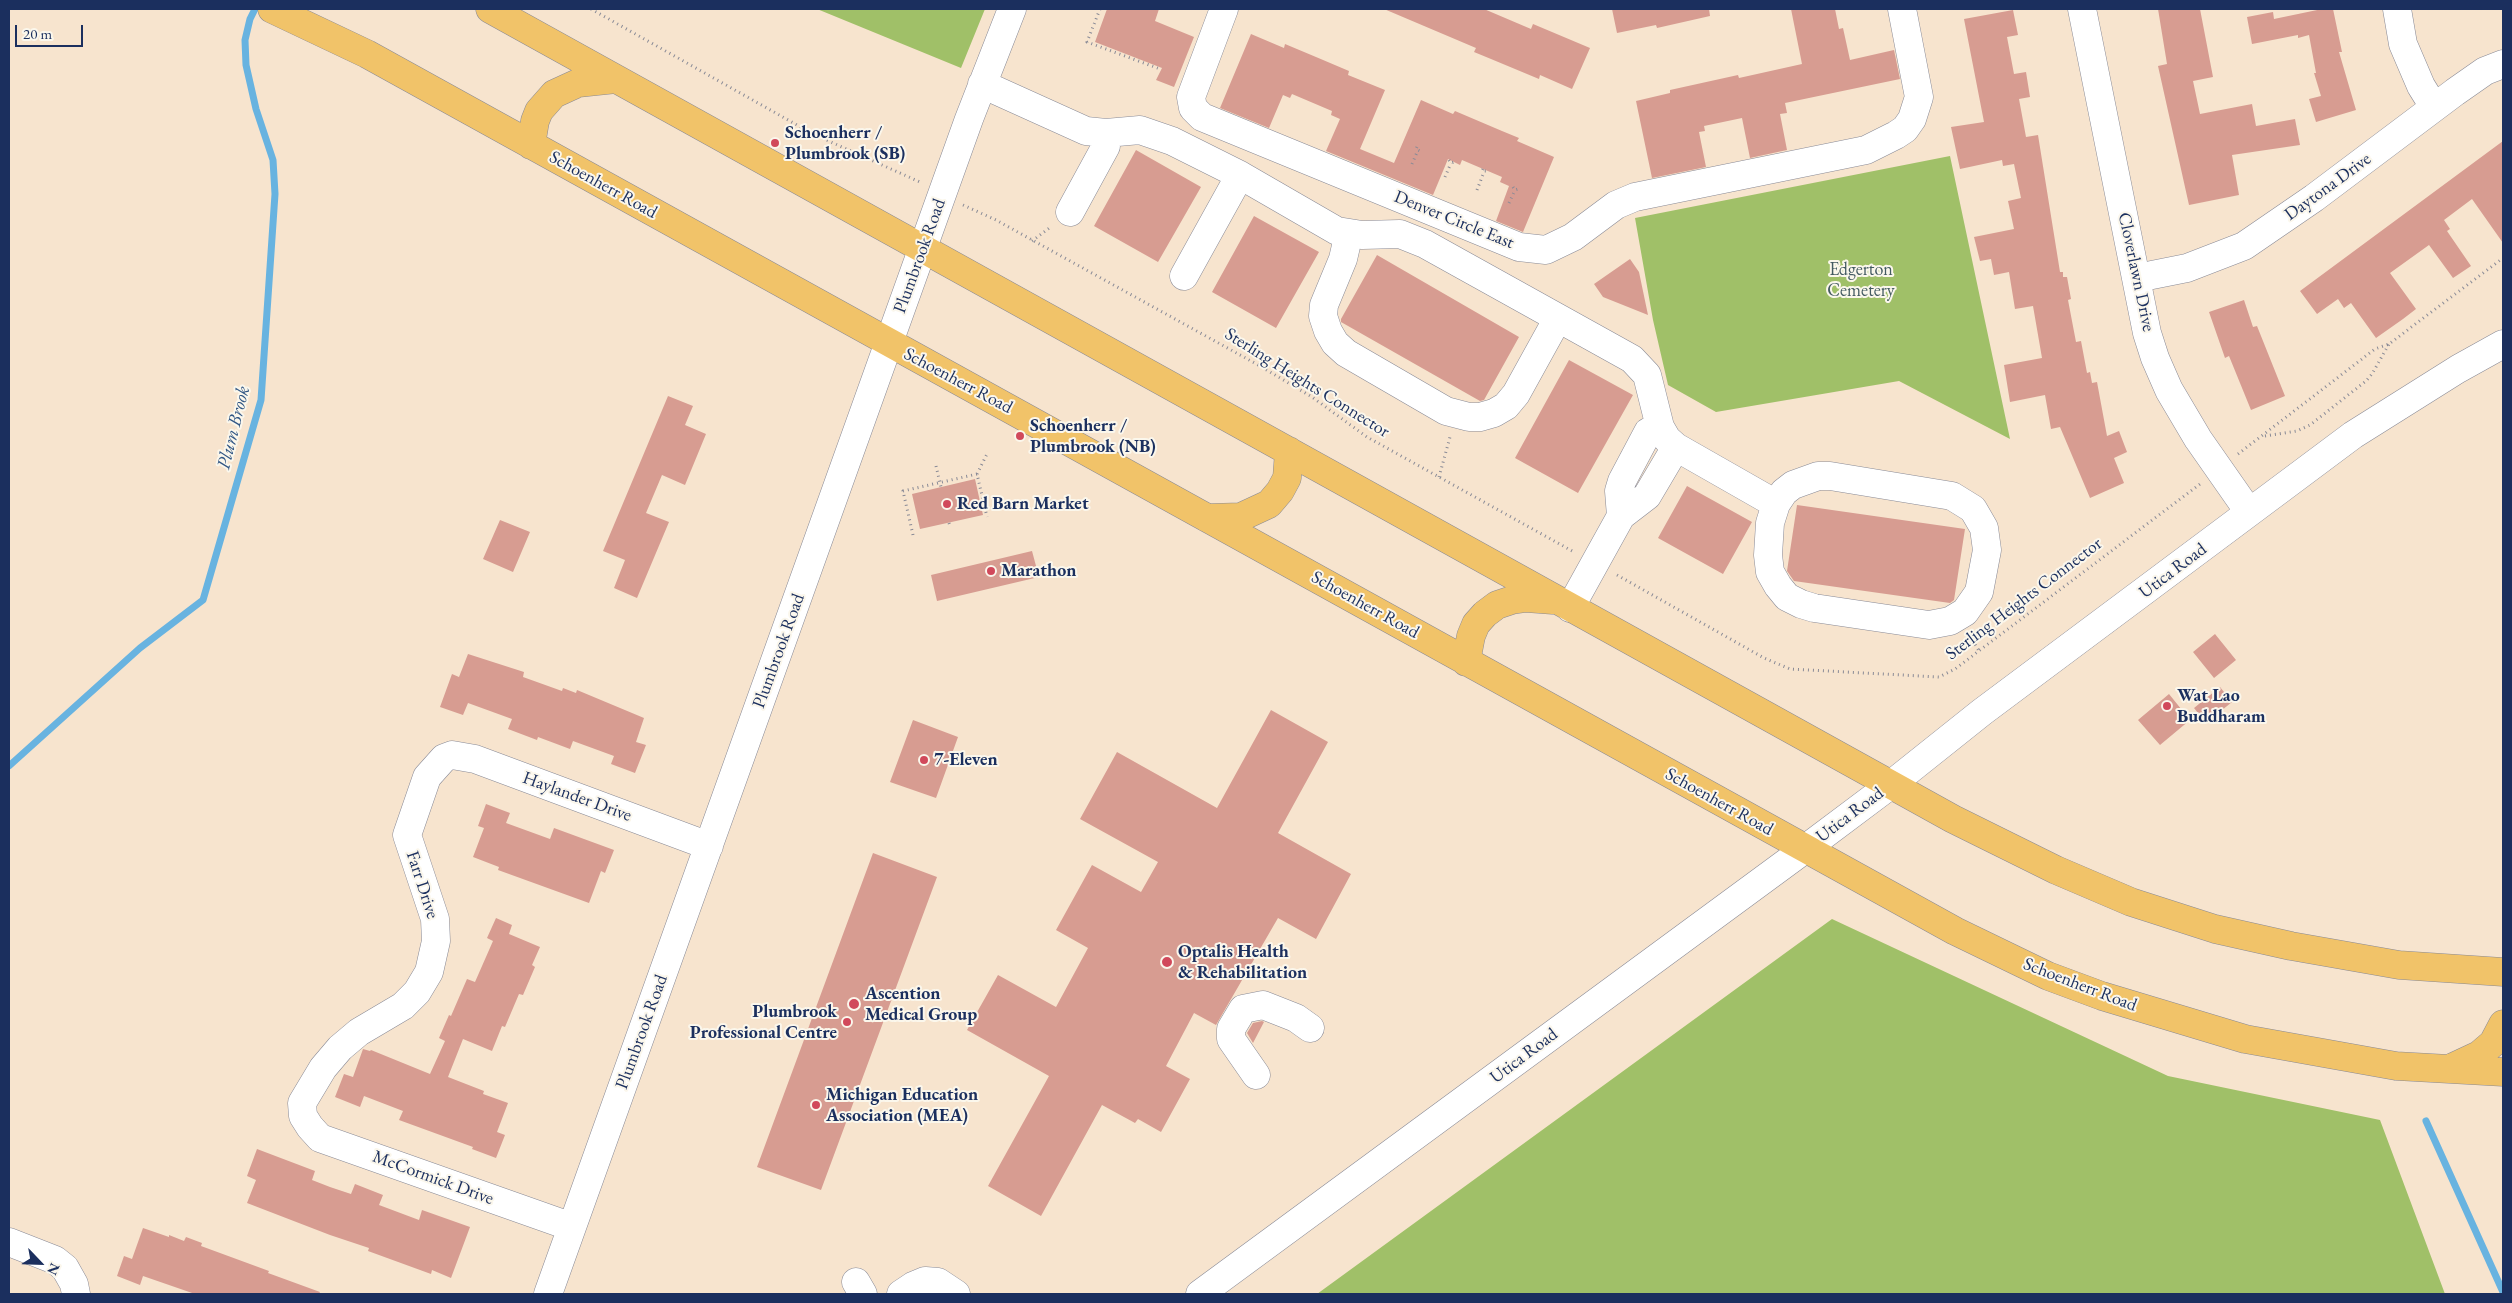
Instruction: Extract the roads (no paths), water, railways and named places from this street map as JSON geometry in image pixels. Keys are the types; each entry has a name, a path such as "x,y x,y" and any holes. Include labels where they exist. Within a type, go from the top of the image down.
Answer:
{"main road":[{"name":"Schoenherr Road","path":"272,9 367,54 1955,932 2048,976 2102,996 2245,1039 2396,1066 2503,1072"},
{"path":"490,9 1565,605 1893,783 1953,819 2056,870 2131,902 2205,926 2292,946 2399,966 2502,978"},
{"path":"531,145 535,121 539,111 554,94 578,83 616,79"},
{"path":"1207,518 1240,517 1269,504 1280,491 1287,478 1289,451"},
{"path":"1466,662 1468,648 1476,624 1497,605 1526,598 1565,605"},
{"path":"2448,1070 2479,1055 2493,1043 2503,1024"}],"street":[{"name":"Plumbrook Road","path":"548,1294 982,84 1012,9"},
{"name":"Denver Circle East","path":"1224,9 1191,97 1194,108 1202,117 1519,247 1546,250 1573,237 1616,204 1635,197 1866,150 1896,135 1912,119 1917,107 1918,87 1902,9"},
{"name":"Cloverlawn Drive","path":"2082,9 2148,333 2169,390 2218,471 2249,512"},
{"path":"2397,9 2403,44 2421,86 2434,107"},
{"name":"Daytona Drive","path":"2137,278 2187,268 2244,246 2314,198 2434,107 2485,71 2503,64"},
{"path":"982,84 1020,99 1073,126 1106,133 1140,130 1191,149 1240,175 1325,225 1362,235 1389,233 1413,238 1620,351 1641,367 1651,386 1668,437"},
{"path":"1070,212 1106,146 1106,133"},
{"path":"1184,276 1240,175"},
{"path":"1349,233 1343,259 1324,305 1324,316 1328,331 1335,343 1346,353 1457,415 1480,417 1494,413 1506,406 1516,394 1558,318"},
{"name":"Utica Road","path":"1200,1294 1893,783 1982,712 2352,435 2458,369 2503,344"},
{"path":"1565,605 1621,516 1619,491 1622,481 1648,432 1668,437 1776,504"},
{"path":"1818,476 1830,476 1952,496 1973,509 1980,518 1985,533 1987,550 1979,592 1969,608 1957,617 1950,621 1929,625 1800,604 1787,597 1770,572 1768,555 1770,523 1776,504 1784,492 1793,485 1818,476"},
{"name":"Haylander Drive","path":"444,758 452,755 475,759 709,846"},
{"name":"Farr Drive","path":"303,1116 302,1103 310,1088 340,1048 359,1032 403,1006 417,992 429,972 436,941 435,919 407,835 427,777 444,758"},
{"path":"1256,1075 1231,1039 1231,1029 1242,1009 1263,1005 1296,1018 1310,1028"},
{"name":"McCormick Drive","path":"303,1116 320,1138 572,1227"},
{"path":"9,1242 66,1268 74,1284 76,1294"},
{"path":"901,1294 912,1286 924,1281 938,1282 956,1294"}],"waterway":[{"name":"Plum Brook","path":"9,766 140,648 203,600 261,400 275,194 273,160 256,109 246,65 245,40 250,19 255,9"},
{"path":"2426,1121 2503,1292"}],"place":[{"name":"Schoenherr / Plumbrook (SB)","path":"775,143"},
{"name":"Schoenherr / Plumbrook (NB)","path":"1020,436"},
{"name":"Red Barn Market","path":"947,504"},
{"name":"Marathon","path":"991,571"},
{"name":"Wat Lao Buddharam","path":"2167,706"},
{"name":"7-Eleven","path":"924,760"},
{"name":"Optalis Health & Rehabilitation","path":"1167,962"},
{"name":"Ascention Medical Group","path":"854,1004"},
{"name":"Plumbrook Professional Centre","path":"847,1022"},
{"name":"Michigan Education Association (MEA)","path":"816,1105"}],"park label":[{"name":"Edgerton Cemetery","path":"1861,280"}]}
